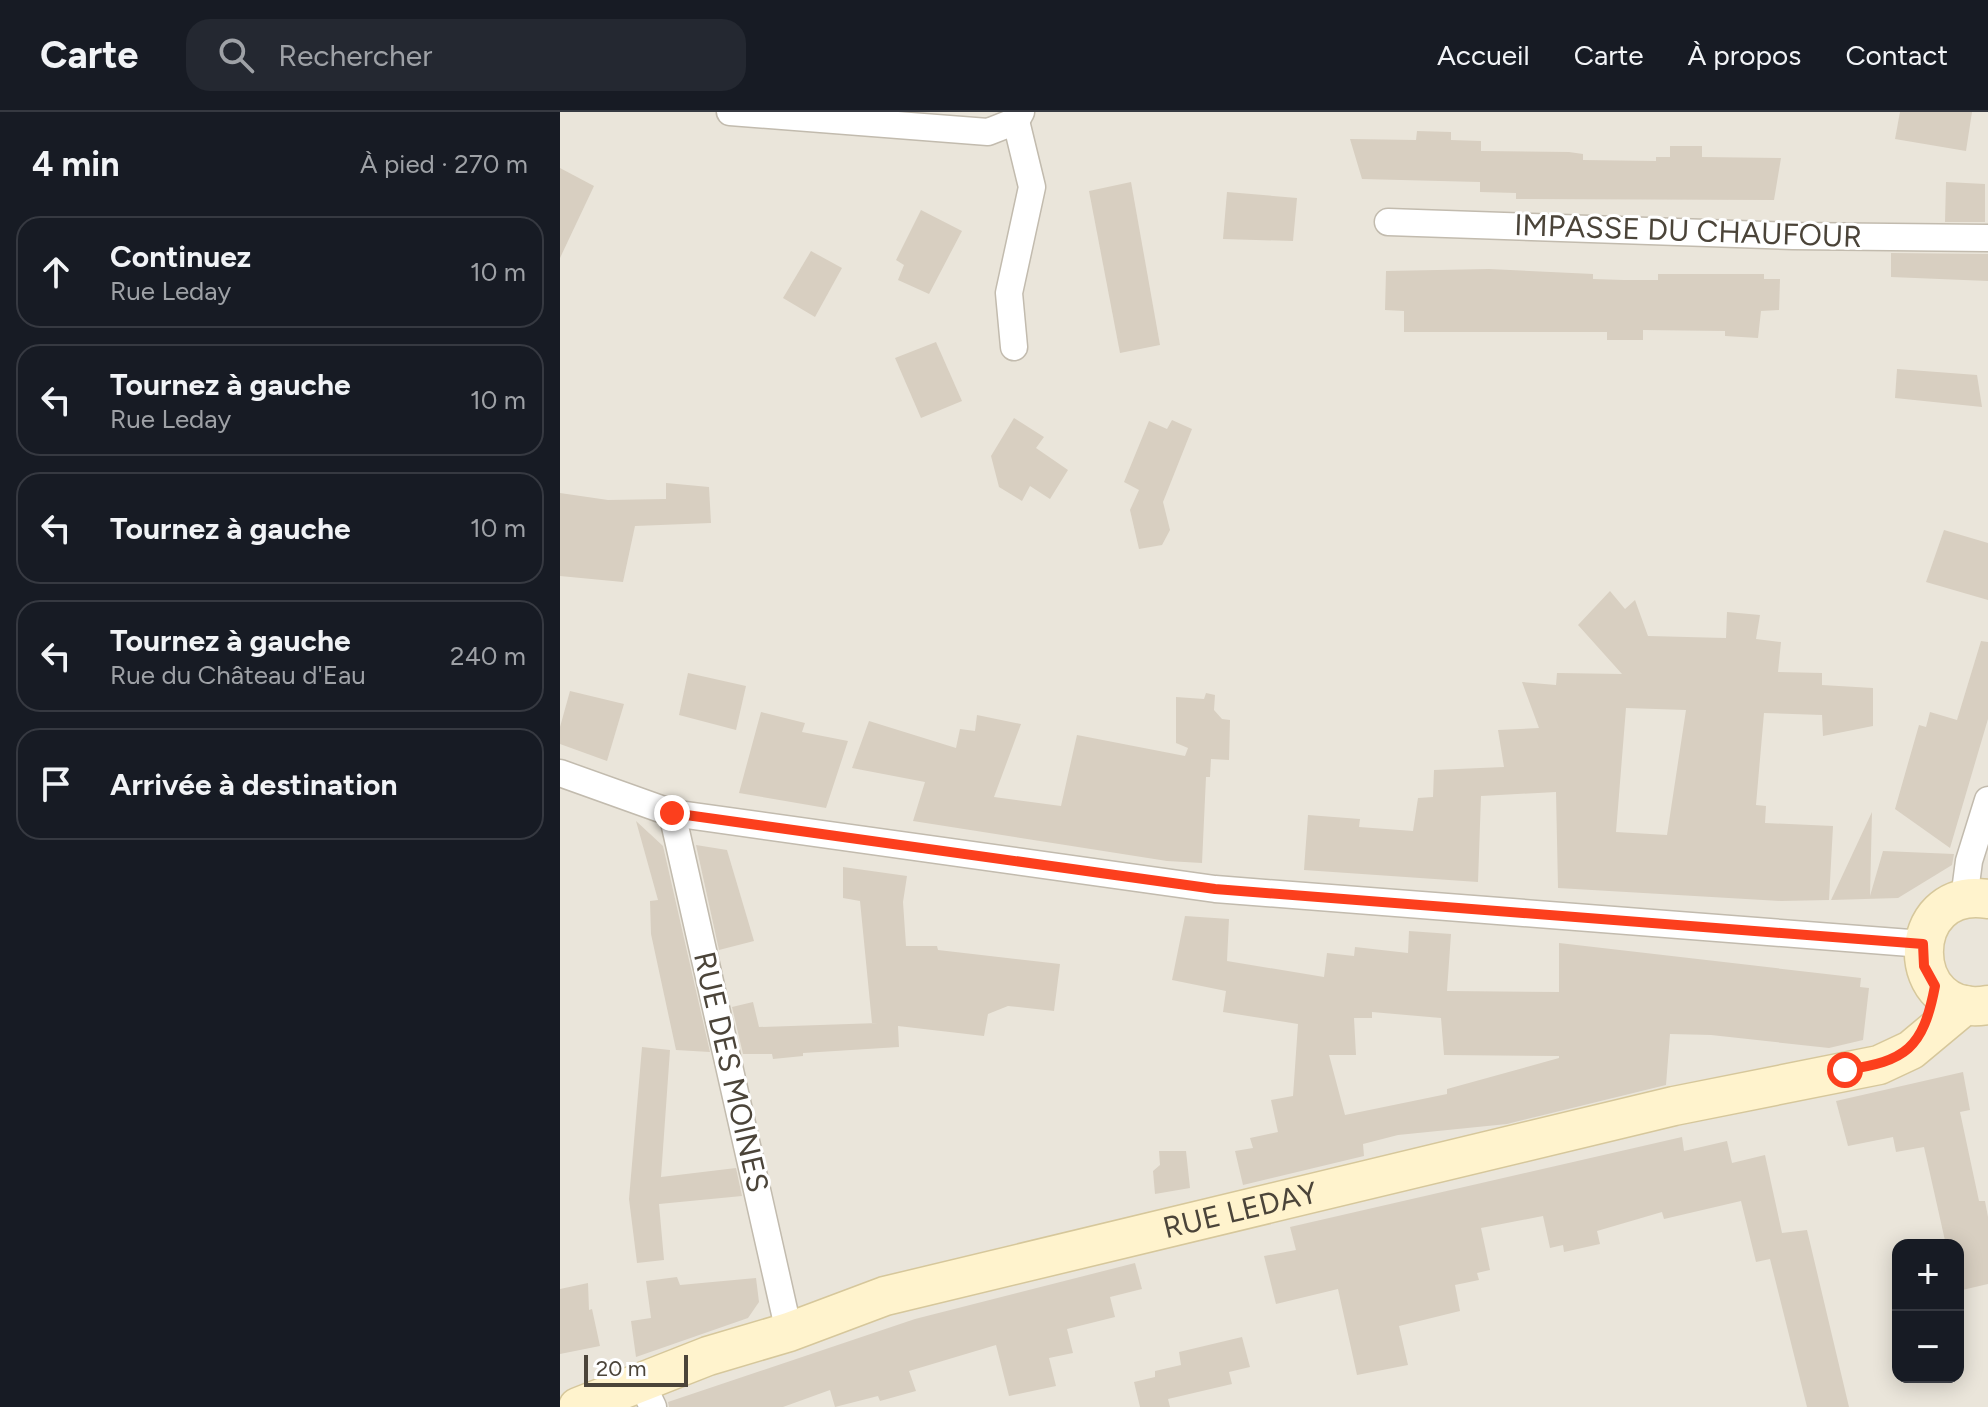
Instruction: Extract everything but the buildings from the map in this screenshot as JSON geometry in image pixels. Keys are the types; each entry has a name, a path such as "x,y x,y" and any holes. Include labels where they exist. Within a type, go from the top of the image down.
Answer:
{"main road":[{"path":"1963,999 1924,966 1923,944 1937,915 1976,899"},
{"name":"RUE LEDAY","path":"578,1407 647,1394 708,1356 789,1332 885,1296 1674,1106 1879,1065 1911,1050 1927,1017 1963,999"}],"street":[{"path":"730,112 988,132 1018,116 1032,187 1009,293 1014,347"},
{"name":"IMPASSE DU CHAUFOUR","path":"1388,222 1777,235 1988,238"},
{"path":"560,773 672,813 1215,889 1923,944"},
{"path":"1976,899 1969,861 1988,800"},
{"name":"RUE DES MOINES","path":"672,813 789,1332"}],"shaded area":[{"path":"560,112 1988,112 1988,1407 560,1407"}],"route":[{"path":"672,813 1215,889 1923,944 1924,966 1935,986 1927,1017 1911,1050 1879,1065 1845,1070"}]}
